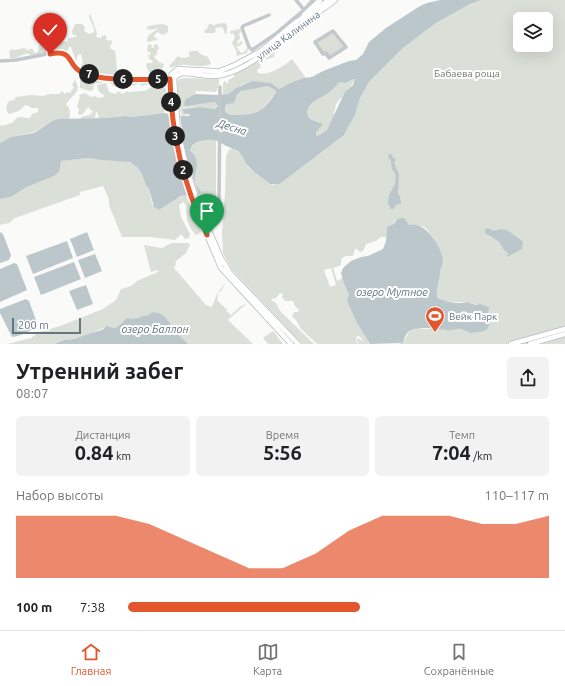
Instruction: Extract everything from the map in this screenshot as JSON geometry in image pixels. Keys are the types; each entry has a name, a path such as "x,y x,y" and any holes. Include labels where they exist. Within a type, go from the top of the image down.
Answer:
{"main road":[{"path":"300,20 305,11 320,0"},
{"name":"улица Калинина","path":"172,83 172,74 178,69 220,71 235,65 261,51 300,20 329,0"},
{"name":"улица Калинина","path":"172,83 174,77 182,74 222,75 236,69 264,54 335,0"},
{"path":"172,83 178,131 188,176 197,208 222,270 291,344"},
{"path":"197,208 226,267 298,344"},
{"path":"511,344 565,329"},
{"path":"530,344 565,334"}],"street":[{"path":"296,0 305,11"},
{"path":"268,15 243,26 242,28 249,47 252,50 305,11 313,0"},
{"path":"333,30 346,47 329,58 326,53 323,54 315,42 333,30"},
{"path":"0,61 16,60 57,52 68,55 81,72 96,76 172,83"},
{"path":"220,88 220,203"}],"green space":[{"name":"Бабаева роща","path":"481,0 565,0 565,344 399,344 405,340 409,331 416,328 438,328 447,330 459,328 476,333 487,330 490,324 488,319 489,308 471,303 443,301 436,298 443,262 436,243 424,227 409,225 407,223 395,220 394,224 387,228 386,237 381,237 376,241 366,244 363,251 360,252 355,249 353,256 346,256 341,259 341,265 333,268 337,281 343,278 349,295 350,308 370,344 358,344 357,338 363,342 362,338 359,336 356,337 357,344 317,344 301,329 296,320 292,317 294,312 298,312 299,310 293,301 285,301 282,297 283,294 280,293 275,299 273,298 271,300 276,303 280,311 314,344 302,344 232,270 223,253 222,233 226,156 229,150 233,148 241,154 249,168 270,184 273,185 285,180 344,135 355,115 360,98 369,82 403,48 436,23 470,4","holes":["331,268 336,285 330,287 324,270"]},
{"path":"90,13 97,33 96,37 101,38 102,36 106,35 106,39 108,41 111,40 112,42 110,46 111,49 115,51 118,76 106,76 94,72 83,71 80,68 83,62 81,54 78,55 76,61 71,47 69,47 67,52 63,49 10,58 9,52 11,49 15,50 24,48 29,51 29,49 33,49 34,53 38,52 39,45 46,46 53,41 65,42 68,41 68,38 76,37 77,35 73,35 72,31 75,24 82,24 85,27 84,31 89,34 94,32 94,28 89,17"},
{"path":"225,23 227,25 227,33 225,34 222,27 215,28 216,31 214,33 205,33 204,30 207,29 209,24 214,26 216,24"},
{"path":"163,24 168,26 168,32 163,35 157,32 154,36 157,40 147,42 149,35 159,28 149,30 146,27"},
{"path":"240,29 240,39 237,43 239,44 240,41 243,42 240,46 236,46 241,53 248,48 247,53 237,56 237,52 232,43 235,37 233,33 230,34 230,31"},
{"path":"333,31 346,47 329,58 326,53 323,54 316,43"},
{"path":"150,44 154,48 154,45 157,44 159,48 154,57 159,62 164,64 163,68 154,74 150,74 146,66 147,63 152,63 153,61 149,59 148,55 151,53 147,51 148,45"},
{"path":"281,44 281,47 275,51 274,57 264,60 264,62 260,65 261,67 257,70 258,73 262,74 272,72 285,65 292,59 306,78 290,83 279,89 274,85 252,81 241,85 229,94 223,95 223,83 226,80 226,83 228,84 228,80 234,77 234,73 270,54"},
{"path":"198,51 200,54 208,57 211,64 206,66 182,65 171,68 169,66 178,56 181,58 189,57 189,52"},
{"path":"85,76 133,81 154,81 160,83 166,90 164,113 132,117 125,116 98,118 99,116 96,111 95,118 81,119 81,117 89,115 93,112 88,107 83,114 79,115 79,109 77,107 80,97 79,95 85,93 91,97 104,97 104,95 99,91 97,85 106,83 109,92 116,94 118,91 122,94 128,91 130,93 145,90 152,86 151,84 141,86 140,83 115,87 108,81 94,84 93,90 90,91 80,88 80,78"},
{"path":"179,79 219,79 216,92 196,91 195,94 186,99 188,105 215,102 217,104 217,108 183,108 183,112 191,114 182,116 179,106 177,82"},
{"path":"355,79 336,104 333,119 327,130 320,136 316,136 316,132 321,123 310,119 308,114 309,107 315,101 328,93 338,83"},
{"path":"75,80 78,88 77,91 66,104 70,111 69,119 58,119 52,121 34,132 11,137 0,143 0,124 1,126 12,123 18,117 30,118 32,114 38,112 38,108 31,108 25,105 19,111 9,114 6,108 9,101 15,100 15,97 60,94 62,91 65,94 67,92 70,93 74,87 72,85"},
{"path":"268,86 275,90 276,93 260,111 239,116 225,112 227,104 235,101 240,93 248,89"},
{"path":"206,140 216,140 216,198 203,199 196,183 197,165 190,148 196,143"},
{"path":"88,158 127,161 134,164 139,170 149,189 152,204 159,210 178,198 186,195 202,232 196,235 189,225 186,205 183,202 179,205 181,217 190,234 189,238 185,239 181,234 175,240 150,237 122,237 103,186 80,192 80,195 15,218 9,223 0,225 0,199 11,197 27,187 54,176 61,161"},
{"path":"171,243 190,244 186,253 175,262 176,264 174,268 206,305 212,307 217,294 227,281 218,293 217,300 227,310 226,311 230,314 230,316 241,306 247,303 228,320 253,344 188,344 164,316 152,312 149,315 134,319 127,318 115,328 109,326 74,339 64,340 54,344 7,344 31,338 39,332 60,326 103,309 116,300 121,289 131,286 137,281 158,272 158,270 151,272 144,245 162,248"},
{"path":"273,331 283,344 268,344 263,338"}],"water":[{"name":"Десна","path":"440,0 481,0 470,4 436,23 403,48 369,82 360,98 355,115 344,135 279,184 270,184 248,166 241,154 237,151 218,141 207,140 196,143 190,150 197,163 195,179 197,187 201,192 200,194 181,196 159,210 154,207 149,189 137,167 130,162 88,158 61,161 59,171 54,176 27,187 11,197 0,199 0,143 11,137 34,133 52,121 58,119 132,117 164,113 189,116 190,114 184,113 182,109 200,107 215,109 218,106 215,102 185,106 184,104 186,99 195,94 229,94 236,88 252,81 271,83 279,89 290,83 312,77 323,71 349,61 356,60 363,54 369,42 386,28 427,3","holes":["355,79 353,85 345,92 327,130 316,136 316,132 323,124 310,119 307,110 314,101 329,92 340,82 345,83","268,86 275,90 276,93 261,110 240,115 226,113 225,109 227,104 234,103 237,95 242,91"]},
{"path":"389,154 396,159 394,163 399,174 398,194 400,196 401,204 397,204 392,210 388,204 389,195 395,184 396,175 392,169 391,161 388,156"},
{"name":"озеро Мутное","path":"404,218 409,225 421,227 427,231 440,249 443,264 437,289 437,298 452,302 467,302 476,305 480,304 489,307 488,321 490,324 487,330 473,333 462,329 416,329 408,332 402,343 370,344 350,308 347,300 349,295 341,273 343,268 351,261 368,256 383,249 386,241 387,227 394,224 397,219"},
{"path":"488,228 494,231 500,229 507,230 521,240 523,243 522,249 507,257 508,253 504,250 501,244 485,233 485,230"},
{"path":"0,232 3,234 11,255 9,260 0,263"},
{"path":"87,232 94,250 77,257 70,239"},
{"path":"67,241 73,258 33,274 26,256"},
{"path":"95,254 102,271 85,278 78,260"},
{"path":"74,262 81,279 41,295 34,277"},
{"path":"14,263 17,264 27,290 0,302 0,269"},
{"path":"86,285 93,304 77,310 69,291"},
{"path":"26,299 29,301 37,323 30,331 12,337 0,313 0,309"},
{"name":"озеро Баллон","path":"152,312 156,312 163,316 188,344 54,344 102,330 107,326 115,328 127,318 134,319 149,315"}],"pier":[{"path":"169,112 180,114 185,151 199,196 189,197 181,176 175,153"}],"place":[{"name":"Вейк Парк","path":"435,333"}],"route":[{"path":"50,54 57,52 68,55 81,72 96,76 140,80 170,79 172,113 185,177 207,235"}]}
